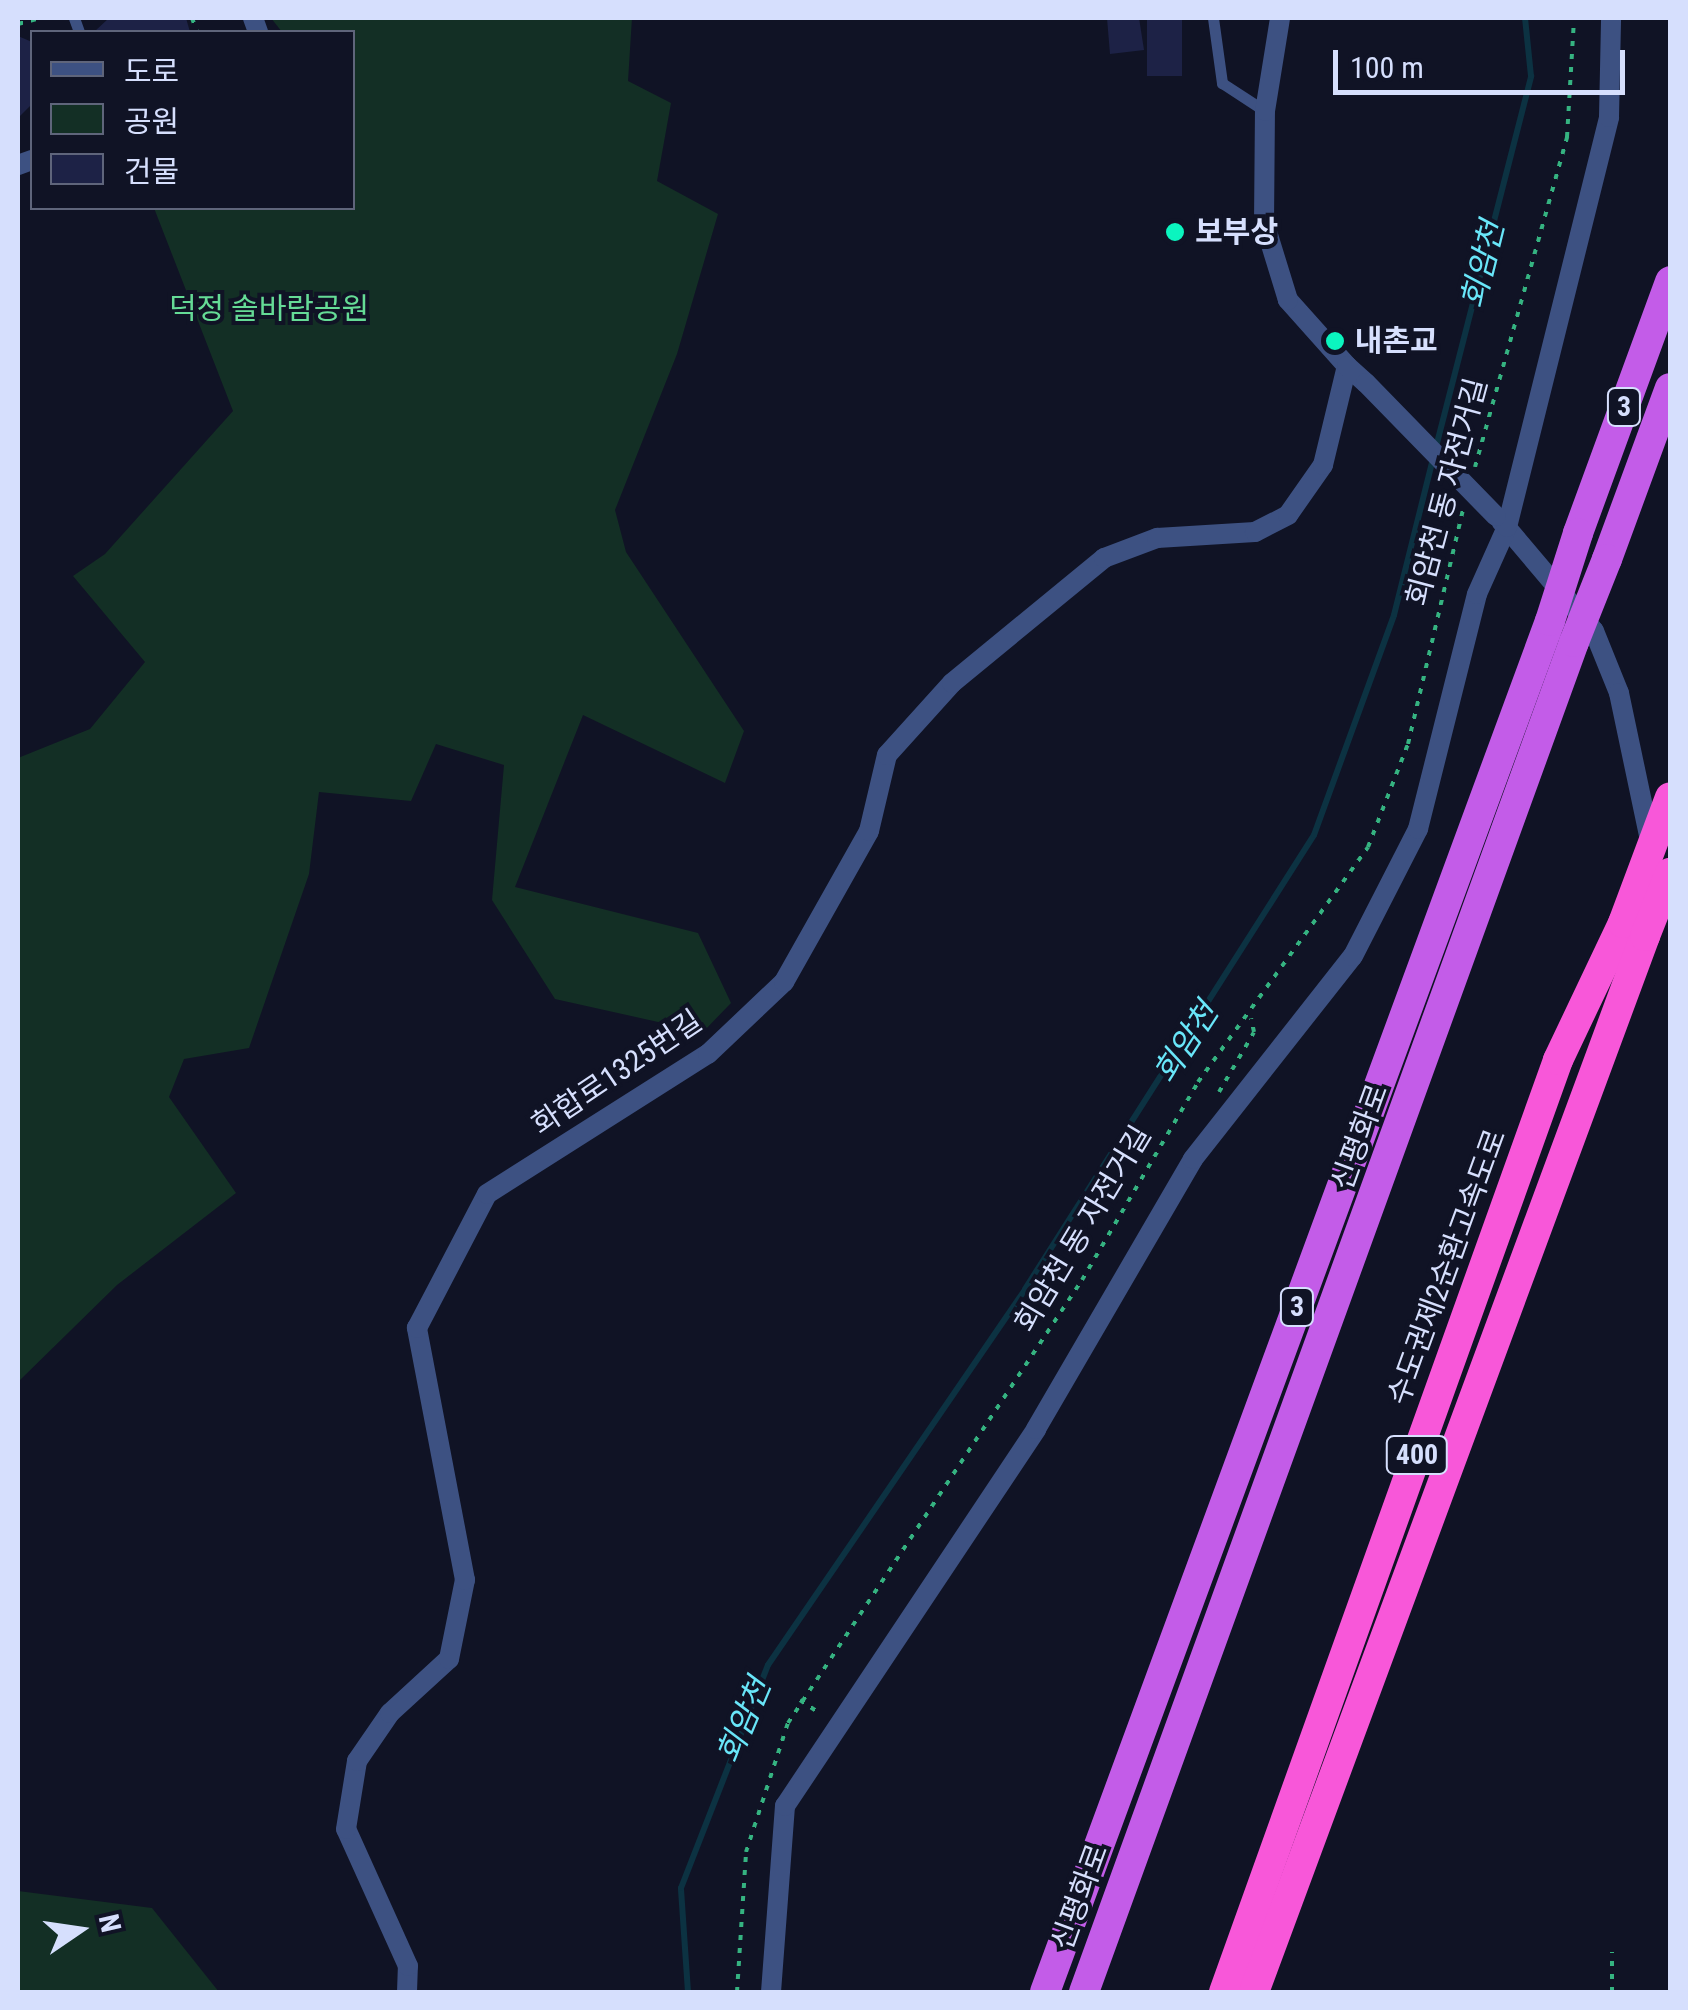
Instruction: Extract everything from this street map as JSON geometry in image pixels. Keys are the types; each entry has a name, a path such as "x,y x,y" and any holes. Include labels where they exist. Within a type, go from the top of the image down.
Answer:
{"highway":[{"name":"신평화로","path":"1045,1992 1550,621 1670,281"},
{"name":"신평화로","path":"1084,1992 1574,642 1670,388"},
{"name":"수도권제2순환고속도로","path":"1254,1992 1634,929 1670,796"},
{"name":"수도권제2순환고속도로","path":"1224,1992 1558,1060 1670,873"}],"street":[{"path":"1280,18 1266,111 1273,262 1288,300 1347,366 1502,521 1594,631 1619,692 1670,914"},
{"path":"771,1992 785,1806 1036,1429 1193,1160 1374,922 1418,829 1477,594 1502,521 1609,118 1611,18"},
{"name":"화합로1325번길","path":"406,1992 408,1966 346,1829 357,1760 390,1712 449,1659 465,1580 417,1328 487,1194 708,1054 784,982 869,831 887,755 1027,614 1104,558 1156,538 1255,532 1288,515 1323,464 1347,366"}],"lane":[{"path":"1213,18 1222,83 1266,111"}],"path":[{"path":"18,24 40,18"},
{"name":"회암천 동 자전거길","path":"1473,475 1566,137 1574,18"},
{"name":"회암천 동 자전거길","path":"737,1992 737,1917 756,1806 800,1700 1082,1280 1198,1082 1250,1018 1368,846 1408,744 1468,493"},
{"path":"1215,1100 1254,1032 1250,1018"},
{"path":"800,1700 837,1726"},
{"path":"1612,1952 1612,1992"}],"green space":[{"name":"덕정 솔바람공원","path":"271,18 632,18 628,81 671,103 657,181 718,214 677,354 615,510 626,552 744,731 725,783 583,715 515,887 698,933 731,1003 703,1032 555,999 492,900 504,765 436,744 411,801 319,792 309,874 249,1048 184,1059 169,1097 236,1193 117,1285 18,1382 18,758 90,729 145,662 73,576 105,554 233,411 155,210 355,210 355,30 280,30"},
{"path":"18,1891 152,1908 219,1992 18,1992"}],"building":[{"path":"109,18 186,18 189,30 96,30"},
{"path":"1107,18 1139,18 1144,50 1110,54"},
{"path":"1147,18 1182,18 1182,76 1147,76"},
{"path":"18,36 30,41 30,106 18,118"}],"waterway":[{"name":"회암천","path":"1436,447 1531,76 1525,18"},
{"name":"회암천","path":"688,1992 681,1888 768,1665 1025,1289 1314,835 1394,615 1433,459"}],"place":[{"name":"보부상","path":"1175,232"},
{"name":"내촌교","path":"1335,341"}]}
